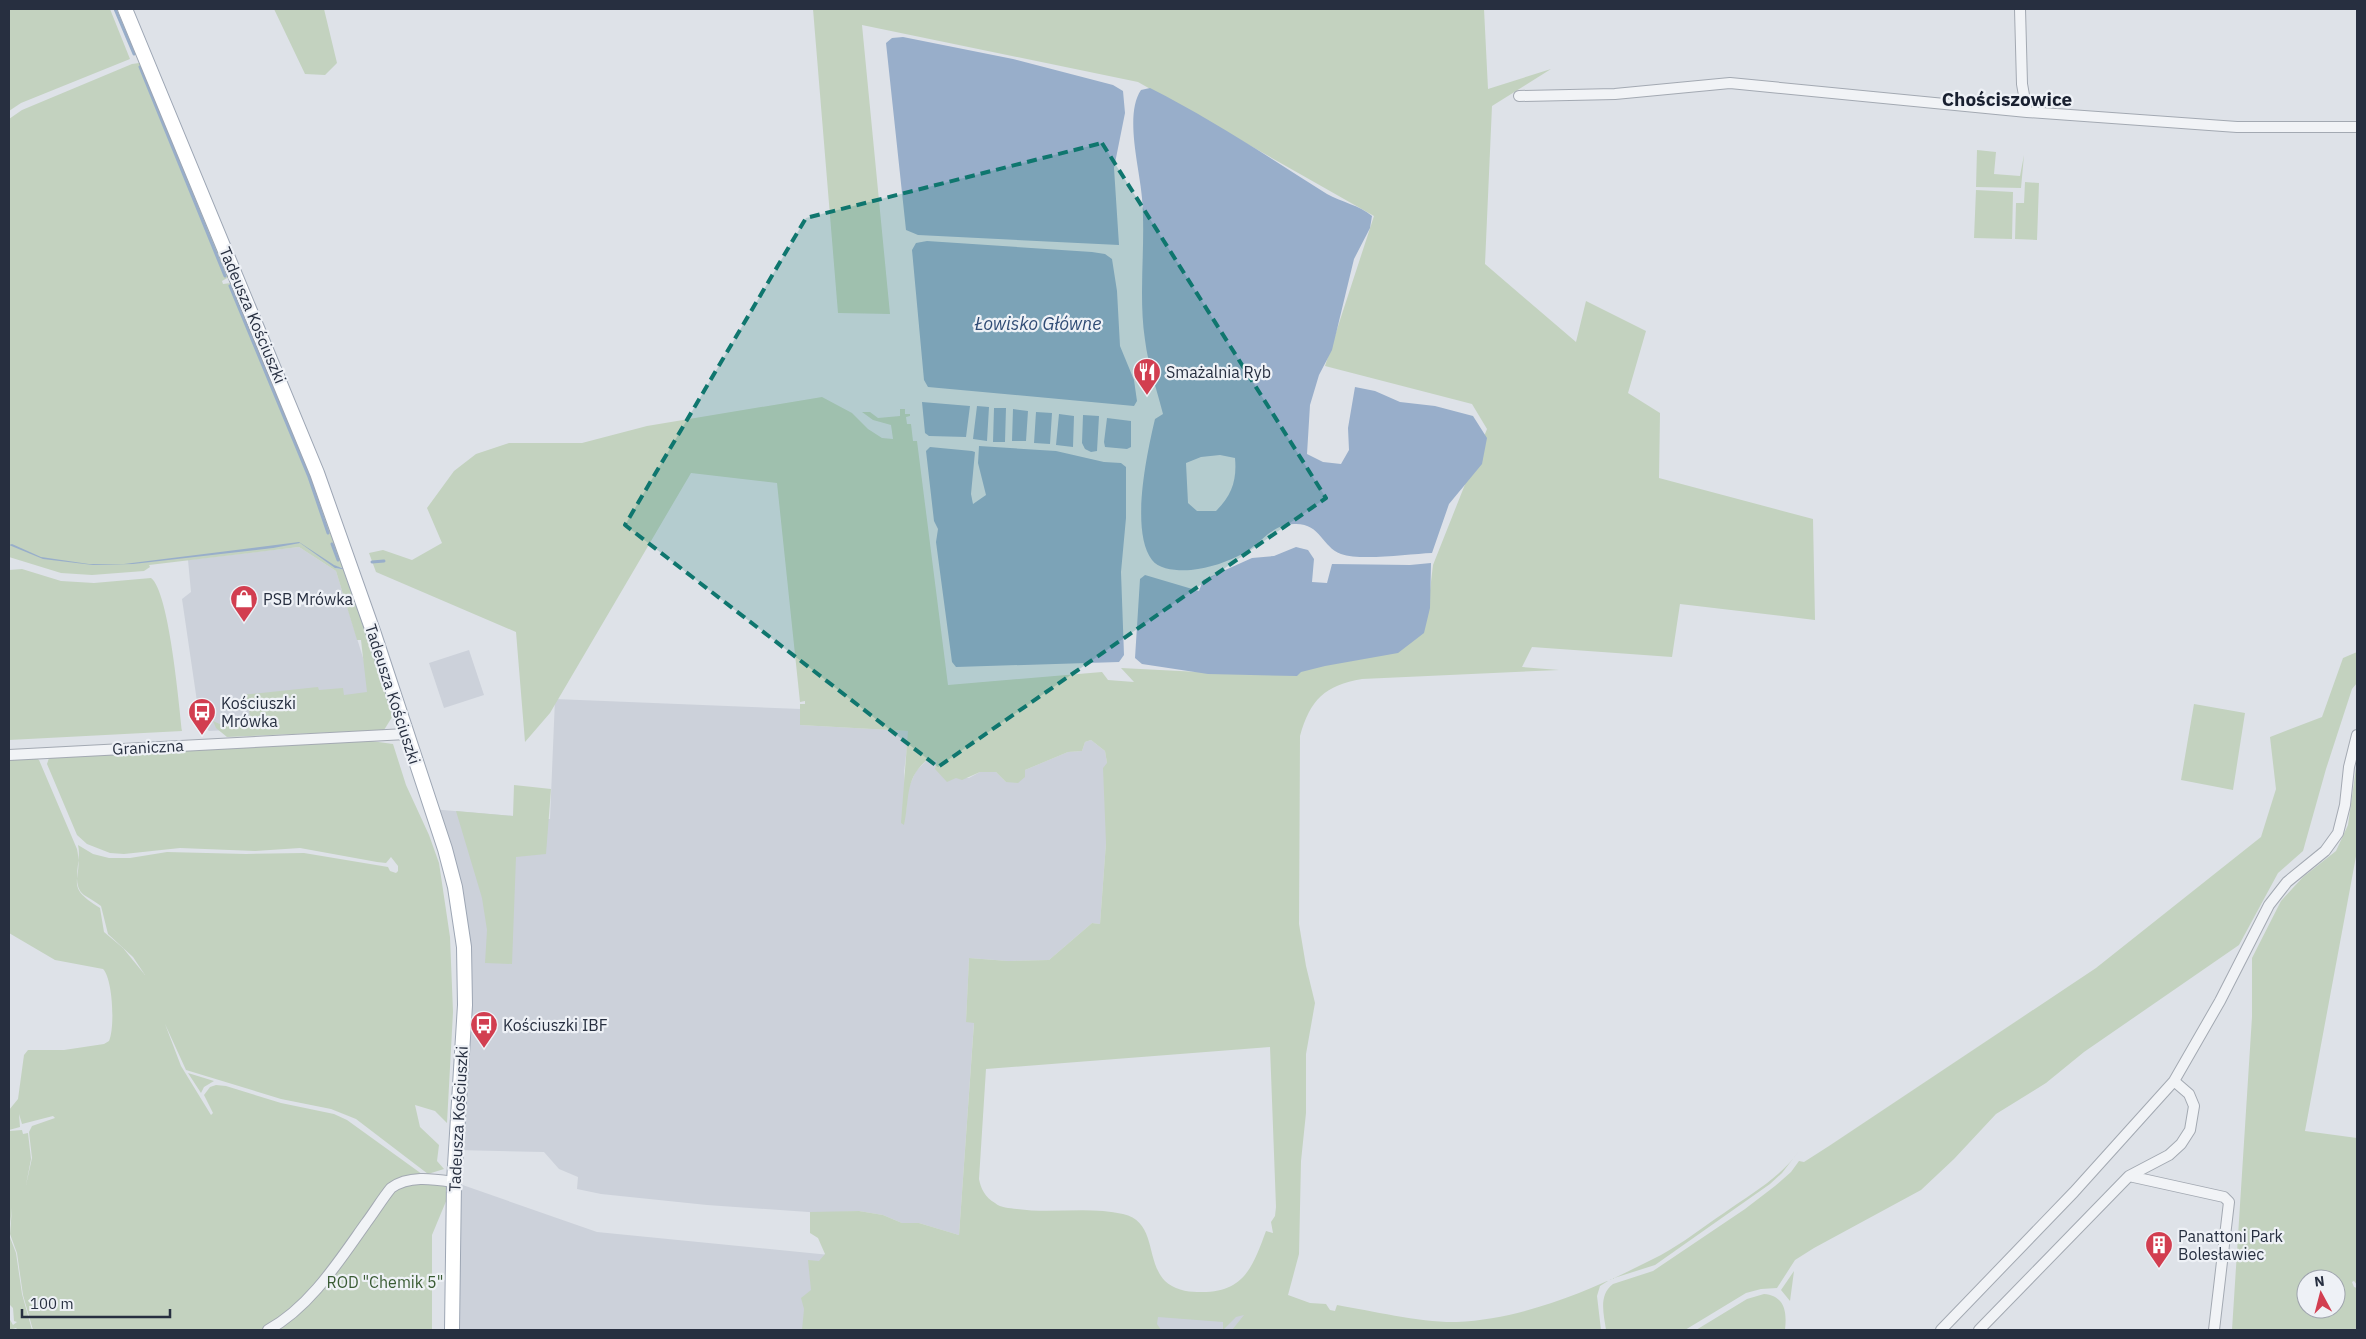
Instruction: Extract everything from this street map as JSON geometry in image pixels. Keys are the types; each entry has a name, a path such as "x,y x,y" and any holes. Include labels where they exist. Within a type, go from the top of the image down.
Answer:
{"main road":[{"name":"Tadeusza Kościuszki","path":"125,9 297,420 347,552 445,849 460,914 464,947 465,1005 454,1182 452,1330"}],"street":[{"path":"2020,9 2022,84 2027,112"},
{"path":"1519,96 1615,94 1730,83 2027,112 2238,127 2357,127"},
{"name":"Graniczna","path":"9,755 406,734"},
{"path":"1941,1330 2080,1185 2174,1081 2211,1018 2269,905 2287,882 2325,851 2338,833 2345,806 2350,767 2357,735"},
{"path":"1979,1330 2129,1176 2169,1155 2186,1137 2192,1122 2194,1106 2189,1094 2174,1081"},
{"path":"2129,1176 2224,1197 2229,1202 2214,1330"},
{"path":"268,1330 294,1313 314,1291 391,1188 401,1182 414,1180 454,1182"}],"highlighted area":[{"path":"1102,143 1326,498 938,767 625,525 806,218"}],"shaded area":[{"path":"299,547 336,571 383,722 209,731 200,722 182,599 191,592 188,560"},
{"path":"469,650 484,695 444,708 429,663"},
{"path":"555,699 801,709 800,725 909,731 904,772 907,812 907,791 916,771 927,760 937,761 956,778 969,778 980,772 996,772 1006,782 1025,770 1068,752 1082,751 1085,742 1091,740 1105,751 1107,763 1106,843 1100,924 1092,923 1049,960 1008,961 969,958 966,1022 974,1022 959,1235 919,1223 902,1223 883,1215 859,1211 823,1213 707,1205 601,1194 577,1189 578,1177 559,1169 544,1152 456,1150 465,964 431,809 550,819"},
{"path":"454,1182 597,1232 970,1269 1326,1326 1325,1330 452,1330"}],"green space":[{"path":"9,9 110,9 130,59 21,103 9,111"},
{"path":"274,9 324,9 337,63 325,75 305,74"},
{"path":"813,9 1484,9 1488,89 1551,69 1492,106 1485,264 1576,342 1586,301 1646,331 1628,393 1660,413 1659,478 1813,519 1815,620 1680,604 1672,657 1532,647 1522,667 1559,670 1362,679 1338,685 1321,696 1314,704 1304,723 1300,736 1299,924 1315,1003 1306,1054 1306,1113 1301,1161 1299,1254 1288,1295 1310,1303 1326,1304 1330,1310 1335,1311 1337,1305 1413,1319 1457,1322 1484,1319 1536,1308 1609,1280 1600,1286 1597,1296 1601,1330 1232,1330 1244,1315 1236,1317 1223,1330 1223,1322 1158,1317 1157,1324 1161,1330 802,1330 804,1309 801,1298 811,1290 808,1260 819,1261 825,1254 818,1238 810,1233 810,1212 859,1211 883,1215 902,1223 919,1223 959,1235 974,1023 966,1022 969,958 1008,961 1049,960 1092,923 1100,924 1106,843 1103,768 1107,763 1105,751 1091,740 1085,742 1082,751 1068,752 1025,770 1025,777 1018,783 1006,782 996,772 980,772 962,780 956,778 947,782 935,769 937,761 927,760 920,767 911,782 904,825 901,823 908,731 800,725 800,704 805,704 805,701 800,702 777,483 691,473 550,713 525,742 516,632 376,572 369,553 383,550 412,560 442,543 427,508 454,471 476,454 509,443 582,443 647,426 822,397 852,413 868,429 882,438 893,439 891,425 873,420 862,412 870,412 878,418 900,416 900,409 905,409 905,414 910,414 910,416 906,417 907,424 911,424 913,441 917,441 948,685 1102,672 1108,680 1134,682 1121,668 1199,672 1428,607 1433,565 1487,429 1472,404 1325,366 1374,216 1138,82 862,25 890,314 838,313","holes":["1270,1047 1275,1216 1271,1222 1273,1233 1266,1231 1256,1257 1244,1276 1235,1284 1225,1289 1213,1292 1197,1292 1180,1290 1165,1281 1155,1263 1146,1233 1134,1218 1110,1212 1083,1210 1043,1211 1000,1206 986,1195 979,1179 986,1069"]},
{"path":"132,64 142,64 229,277 222,281 223,284 231,283 298,437 346,569 335,566 335,568 347,570 394,714 384,730 227,737 216,728 213,721 224,726 246,724 250,720 248,700 241,695 318,687 319,690 343,688 344,695 367,692 361,640 357,640 336,571 299,547 149,565 150,567 144,571 92,575 61,573 9,557 9,119 22,110"},
{"path":"1977,150 1996,152 1994,174 2020,176 2024,155 2021,188 1976,187"},
{"path":"2025,182 2039,183 2037,240 2015,239 2016,203 2024,203"},
{"path":"1976,190 2013,192 2012,239 1974,238"},
{"path":"22,569 61,581 94,583 151,578 157,587 168,625 176,674 182,731 9,740 9,570"},
{"path":"2357,652 2357,683 2352,689 2326,769 2303,851 2278,873 2239,945 2084,1052 2046,1083 1996,1114 1954,1159 1921,1190 1795,1260 1777,1288 1761,1289 1746,1293 1685,1330 1606,1330 1603,1312 1604,1299 1608,1289 1613,1284 1653,1271 1745,1209 1791,1172 1799,1161 1804,1162 1829,1146 2096,968 2261,837 2276,789 2270,737 2322,717 2343,658"},
{"path":"2194,704 2245,713 2233,790 2181,780"},
{"path":"371,741 393,744 406,785 429,835 439,863 450,937 453,1012 447,1123 435,1111 415,1105 420,1127 439,1145 437,1161 444,1169 428,1174 356,1119 331,1109 281,1099 186,1070 165,1024 181,1066 211,1115 213,1113 204,1095 210,1087 216,1085 226,1086 281,1103 334,1114 347,1120 426,1177 400,1179 311,1291 264,1330 33,1330 23,1295 17,1253 10,1234 12,1208 9,1232 9,1131 22,1130 23,1134 28,1133 31,1159 26,1185 32,1158 29,1132 32,1126 55,1118 53,1116 22,1124 19,1114 20,1127 9,1130 9,1110 18,1099 24,1055 28,1050 64,1050 104,1044 109,1041 111,1035 112,1004 109,983 103,969 55,960 9,933 9,758 36,758 39,760 77,849 78,860 78,845 93,854 109,858 130,858 167,852 304,853 388,867 390,871 396,873 398,866 391,857 386,863 300,848 255,851 180,848 124,854 110,853 87,844 77,835 47,764 50,755","holes":["77,879 80,890 84,895 101,906 108,934 133,957 145,975 123,948 104,932 100,908 81,894"]},
{"path":"2357,761 2357,851 2305,1131 2357,1138 2357,1285 2354,1281 2352,1282 2354,1287 2357,1288 2357,1330 2232,1330 2252,1017 2252,958 2281,901 2303,877 2336,851 2348,825"},
{"path":"514,785 551,789 546,854 516,857 512,964 485,963 487,930 482,898 456,811 513,816"},
{"path":"188,1073 214,1081 204,1087 201,1093"},
{"path":"1799,1151 1782,1173 1770,1184 1655,1265 1614,1278 1661,1255 1685,1240 1764,1185 1783,1169"},
{"name":"ROD \"Chemik 5\"","path":"429,1182 442,1185 454,1182 432,1235 432,1330 279,1330 398,1186"},
{"path":"9,1235 16,1253 22,1294 32,1330 18,1330 16,1328 9,1330 9,1318 13,1325 17,1322 14,1321 13,1308 9,1304"},
{"path":"1794,1271 1790,1301 1781,1290"},
{"path":"1764,1294 1776,1298 1783,1306 1786,1317 1785,1330 1696,1330 1747,1299"}],"water":[{"path":"903,37 1013,59 1113,85 1123,91 1125,113 1114,168 1119,245 918,235 906,230 886,43 892,38"},
{"path":"1150,88 1195,112 1332,197 1361,209 1372,216 1370,228 1354,259 1332,350 1319,375 1310,405 1307,454 1323,462 1341,464 1349,450 1348,428 1355,387 1375,391 1400,402 1435,406 1473,416 1487,438 1482,464 1449,504 1432,553 1373,557 1350,556 1335,551 1311,528 1296,524 1274,530 1244,553 1212,566 1191,570 1175,570 1159,566 1152,560 1145,547 1142,531 1142,491 1155,419 1163,414 1148,359 1143,322 1143,216 1133,128 1136,101 1141,90","holes":["1220,455 1235,458 1234,480 1226,499 1216,511 1197,511 1188,503 1186,463 1201,457"]},
{"name":"Łowisko Główne","path":"927,241 1092,252 1105,254 1112,259 1117,291 1120,346 1134,380 1137,401 1134,406 928,387 924,380 912,250 916,243"},
{"path":"922,402 970,406 966,437 929,436 925,433"},
{"path":"977,406 989,407 987,441 973,439"},
{"path":"994,408 1006,408 1005,442 993,442"},
{"path":"1013,409 1028,411 1026,441 1012,441"},
{"path":"1036,412 1052,413 1050,444 1034,443"},
{"path":"1059,414 1074,416 1073,447 1056,445"},
{"path":"1083,415 1099,416 1097,451 1091,452 1085,449 1082,443"},
{"path":"1107,418 1131,421 1131,447 1127,449 1105,447"},
{"path":"979,446 1056,451 1104,462 1121,463 1126,467 1126,518 1121,572 1124,655 1119,662 956,667 952,662 936,542 938,529 934,521 926,451 930,447 975,452 971,494 973,504 986,495 978,463"},
{"path":"299,542 334,565 347,570 335,568 300,543 273,548 133,564 93,565 43,559 9,545 12,544 41,557 89,564 124,564"},
{"path":"1296,547 1308,550 1314,559 1312,582 1327,583 1332,564 1410,565 1431,563 1430,608 1424,633 1398,653 1325,666 1301,672 1297,676 1208,674 1142,664 1135,658 1140,579 1145,575 1199,591 1203,580 1252,558 1274,556"}],"waterway":[{"path":"115,9 134,54"},
{"path":"140,67 225,276"},
{"path":"230,286 309,477 328,533"},
{"path":"332,544 338,560"},
{"path":"372,562 384,561"}],"place":[{"name":"Smażalnia Ryb","path":"1147,396"},
{"name":"PSB Mrówka","path":"244,623"},
{"name":"Kościuszki Mrówka","path":"202,736"},
{"name":"Kościuszki IBF","path":"484,1049"},
{"name":"Panattoni Park Bolesławiec","path":"2159,1269"}],"district":[{"name":"Chościszowice","path":"2007,99"}]}
